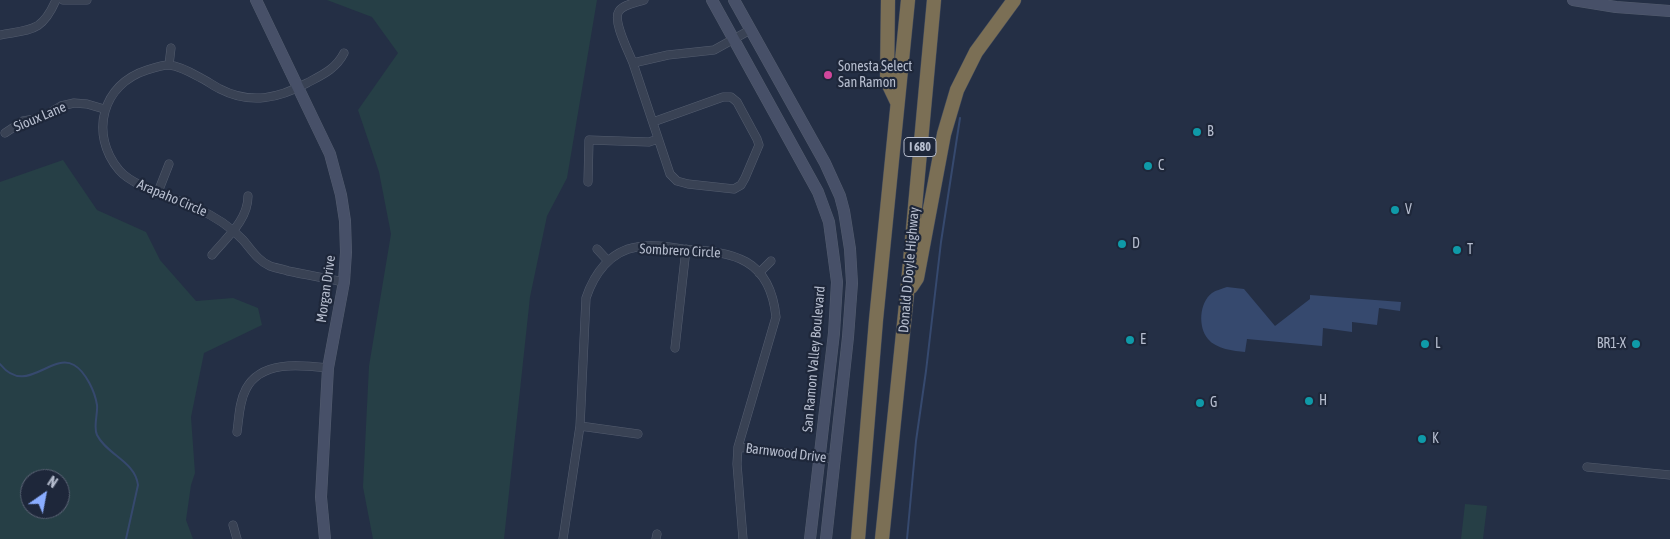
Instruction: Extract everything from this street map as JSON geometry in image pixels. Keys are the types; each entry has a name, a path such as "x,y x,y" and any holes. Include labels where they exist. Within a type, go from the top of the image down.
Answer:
{"highway":[{"path":"888,0 887,81 898,104"},
{"name":"Donald D Doyle Highway","path":"858,539 876,320 908,0"},
{"name":"Donald D Doyle Highway","path":"882,539 934,0"},
{"path":"907,294 917,278 944,134 957,90 986,36 1014,0"}],"main road":[{"name":"Morgan Drive","path":"256,0 330,154 341,195 345,220 346,252 344,282 328,368 320,497 324,539"},
{"name":"San Ramon Valley Boulevard","path":"712,0 818,192 829,222 837,282 834,334 810,539"},
{"path":"734,0 825,163 840,196 844,211 850,249 852,283 826,539"},
{"path":"1574,0 1616,7 1670,11"}],"street":[{"path":"0,35 36,28 44,22 56,0"},
{"path":"63,0 87,0"},
{"path":"644,0 624,7 616,17 670,174 677,181 688,184 734,189 741,185 745,178 759,144 737,102 731,97 723,97 653,122"},
{"path":"633,63 668,55 714,50 750,30"},
{"path":"171,48 169,65 187,71 221,90 252,98 270,98 289,93 322,75 339,63 344,53"},
{"name":"Arapaho Circle","path":"169,65 139,72 125,81 114,93 104,109 102,137 110,158 120,171 132,181 210,214 232,230 258,258 270,266 344,282"},
{"name":"Sioux Lane","path":"5,133 23,122 41,118 61,106 74,103 87,104 104,109"},
{"path":"588,182 589,140 649,142 658,139"},
{"path":"158,192 169,164"},
{"path":"212,255 246,213 248,196"},
{"name":"Sombrero Circle","path":"563,539 580,426 586,298 598,270 623,252 638,247 686,249 734,255 759,273 768,285 775,304 776,317 738,447 737,464 743,539"},
{"path":"597,249 608,261"},
{"path":"675,348 686,249"},
{"path":"759,273 771,261"},
{"path":"237,432 240,410 246,389 258,375 276,368 298,364 328,368"},
{"path":"580,426 638,434"},
{"name":"Barnwood Drive","path":"738,447 835,459"},
{"path":"1587,467 1670,475"},
{"path":"233,525 237,539"}],"green space":[{"path":"327,0 597,0 567,178 547,216 530,297 504,539 373,539 363,487 369,366 391,234 379,172 358,110 398,53 372,17"},
{"path":"63,160 97,210 146,232 160,260 196,301 233,298 258,308 262,325 204,353 191,417 195,473 191,485 186,520 193,539 0,539 0,182"},
{"path":"1465,504 1487,506 1483,539 1461,539"}],"water":[{"path":"1227,287 1244,289 1275,326 1310,299 1310,295 1401,302 1400,311 1379,308 1377,325 1352,322 1352,332 1323,328 1322,346 1247,339 1245,352 1236,351 1225,349 1211,342 1205,334 1201,322 1202,309 1208,297 1214,292"}],"waterway":[{"path":"907,539 916,441 941,242 960,118"},
{"path":"0,364 10,373 19,376 29,375 56,364 65,363 74,365 86,377 92,388 97,405 95,428 97,435 107,448 132,470 138,485 126,539"}],"place":[{"name":"Sonesta Select San Ramon","path":"828,75"},
{"name":"B","path":"1197,132"},
{"name":"C","path":"1148,166"},
{"name":"V","path":"1395,210"},
{"name":"D","path":"1122,244"},
{"name":"T","path":"1457,250"},
{"name":"E","path":"1130,340"},
{"name":"L","path":"1425,344"},
{"name":"BR1-X","path":"1636,344"},
{"name":"H","path":"1309,401"},
{"name":"G","path":"1200,403"},
{"name":"K","path":"1422,439"}]}
